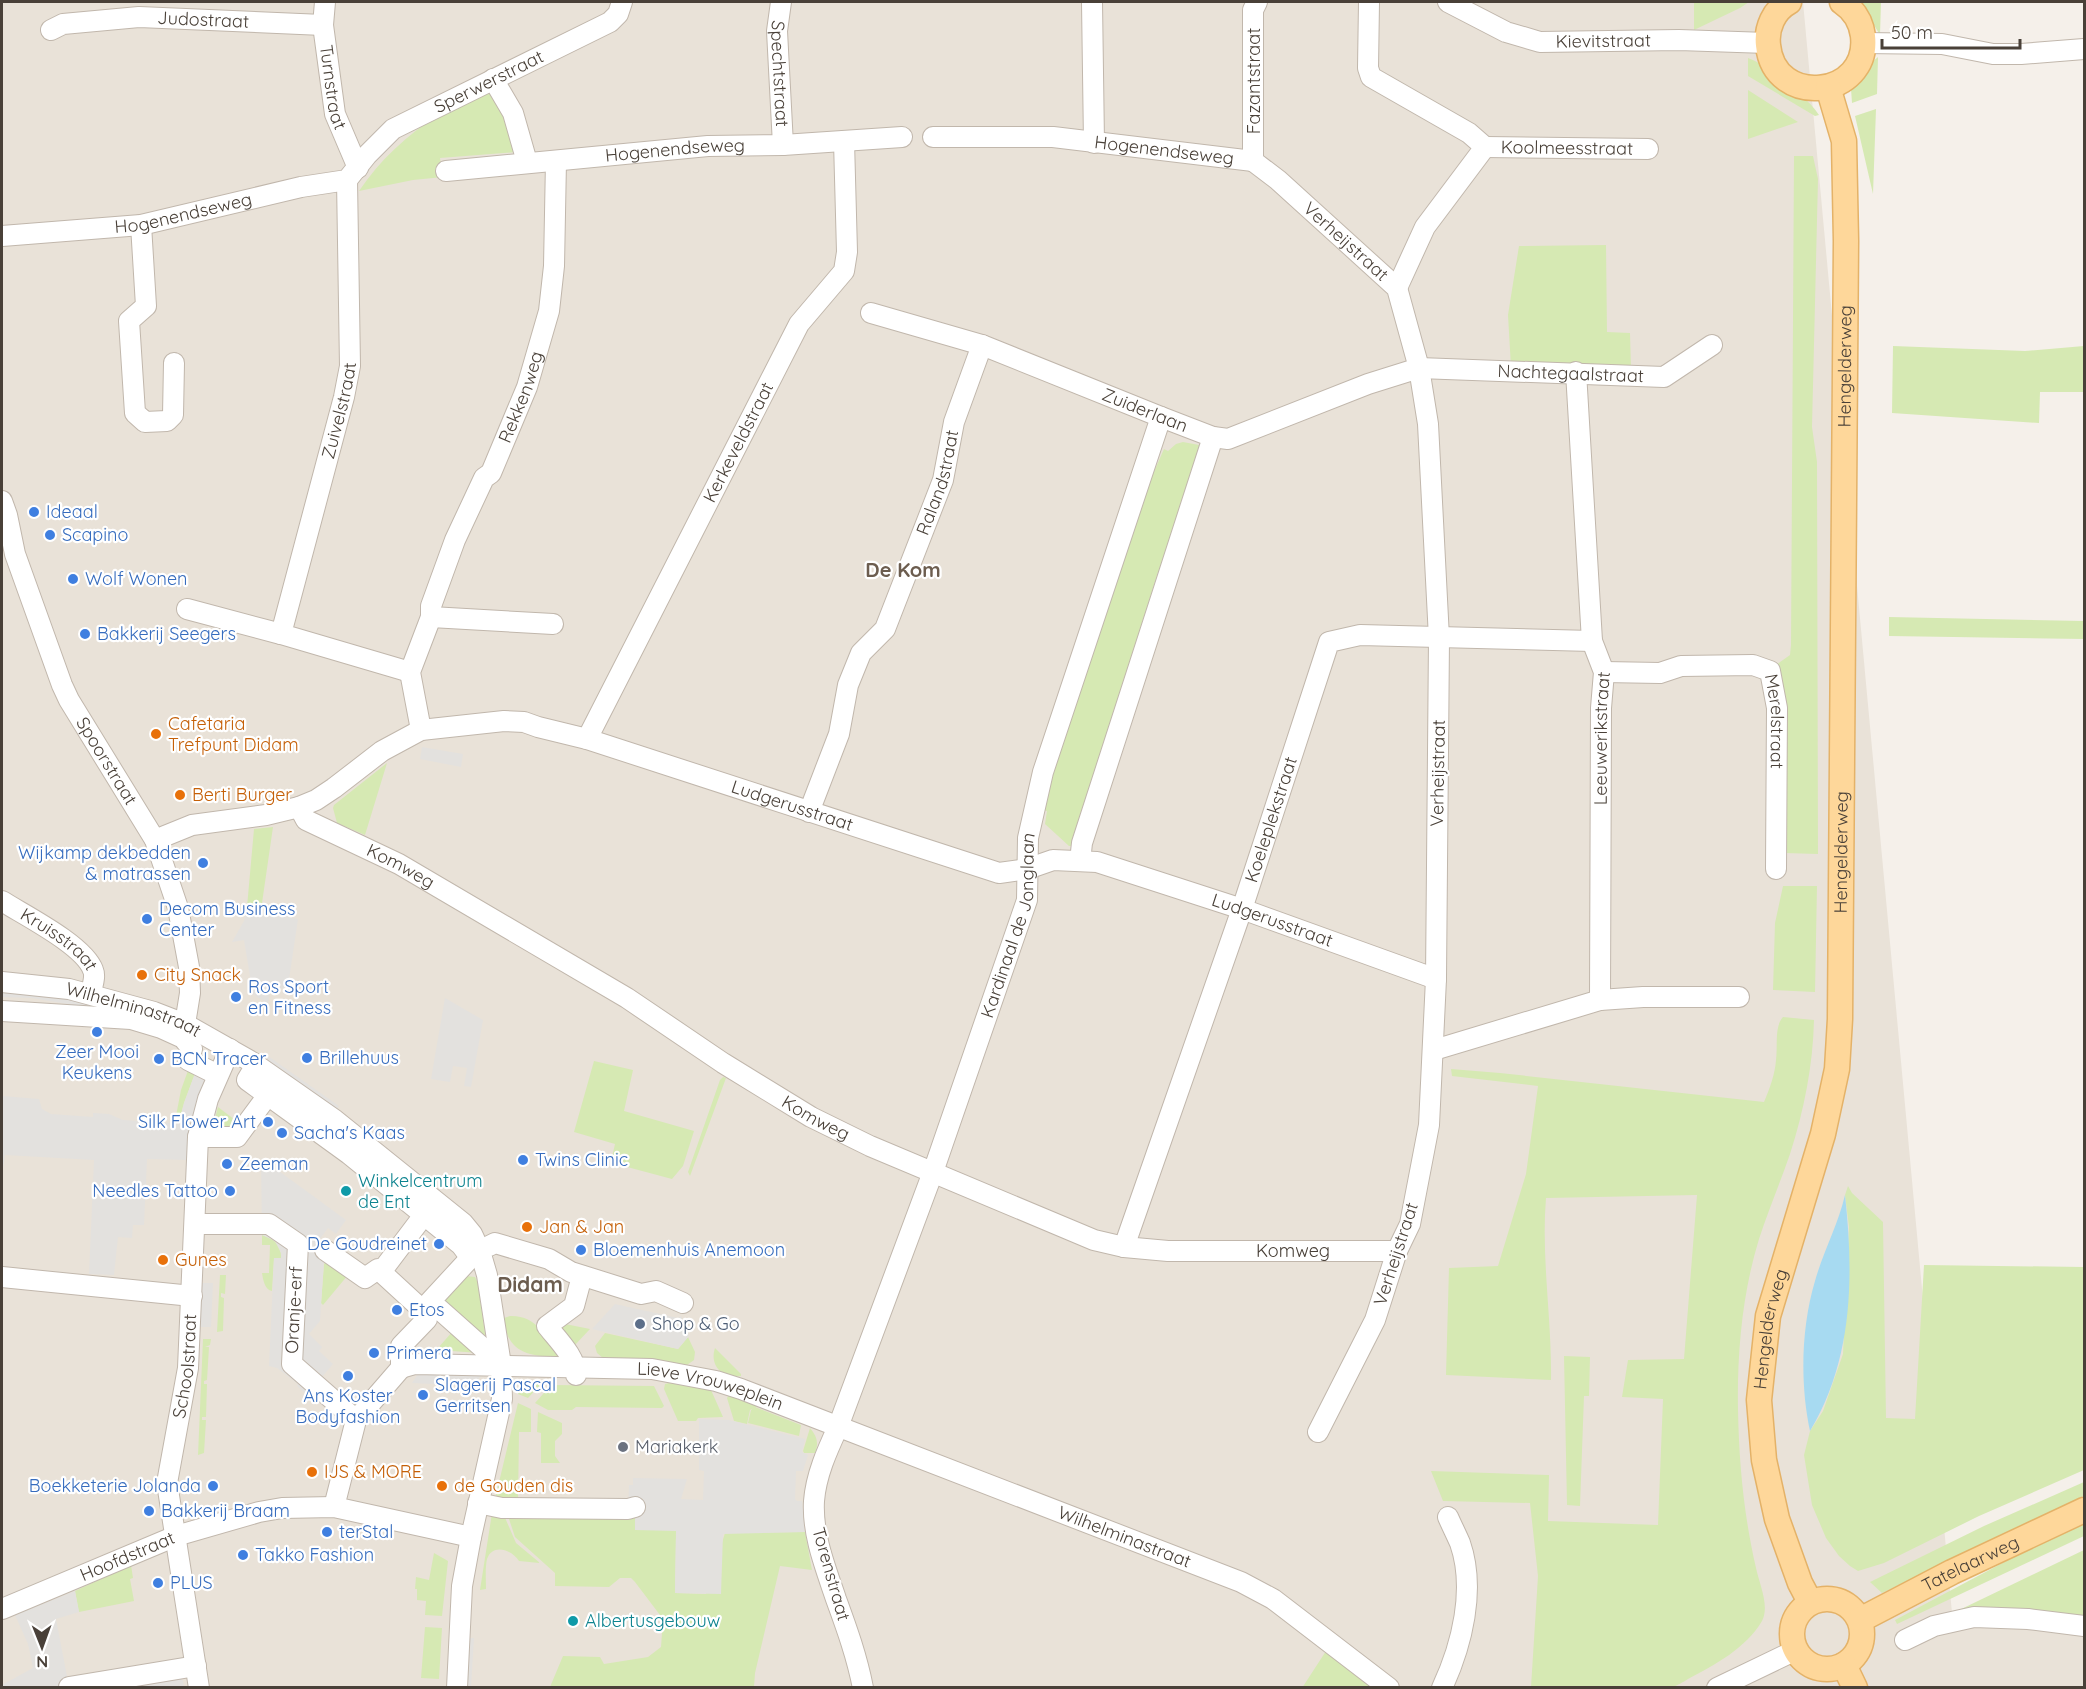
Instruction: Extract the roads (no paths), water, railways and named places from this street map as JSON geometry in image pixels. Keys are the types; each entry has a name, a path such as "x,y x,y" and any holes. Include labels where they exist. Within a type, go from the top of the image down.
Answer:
{"main road":[{"path":"1789,2 1775,15 1769,28 1767,43 1770,57 1777,70 1787,80 1800,87 1814,89 1840,83 1857,66 1862,55 1864,43 1862,29 1857,16 1842,2"},
{"name":"Hengelderweg","path":"1810,1602 1800,1583 1777,1519 1764,1460 1759,1400 1768,1317 1823,1134 1837,1069 1840,1019 1846,241 1844,141 1828,87"},
{"name":"Tatelaarweg","path":"1860,1620 1952,1572 2085,1510"},
{"path":"1827,1598 1844,1602 1854,1610 1860,1620 1863,1630 1859,1650 1844,1665 1836,1668 1817,1667 1809,1664 1796,1650 1792,1637 1793,1624 1799,1611 1810,1602 1827,1598"},
{"path":"1844,1665 1855,1688"}],"street":[{"name":"Turnstraat","path":"325,2 323,25 335,114 352,174"},
{"name":"Sperwerstraat","path":"352,174 393,129 610,22 618,14 622,2"},
{"name":"Spechtstraat","path":"781,2 777,31 783,145"},
{"path":"1092,2 1094,143"},
{"name":"Fazantstraat","path":"1252,161 1253,10 1257,2"},
{"name":"Koolmeesstraat","path":"1369,2 1368,68 1371,77 1469,133 1485,147 1648,149"},
{"name":"Kievitstraat","path":"1449,2 1506,32 1540,42 1679,40 1767,43"},
{"name":"Judostraat","path":"51,30 63,24 139,17 323,25"},
{"path":"1864,43 1942,44 1993,54 2085,49"},
{"path":"493,79 513,113 527,162"},
{"name":"Hogenendseweg","path":"446,171 708,146 783,145 902,137"},
{"name":"Hogenendseweg","path":"933,137 1053,137 1252,161"},
{"name":"Kerkeveldstraat","path":"587,739 799,324 844,271 847,252 844,141"},
{"name":"Koolmeesstraat","path":"1396,288 1425,226 1485,147"},
{"name":"Rekkenweg","path":"410,672 431,617 431,606 454,540 484,478 490,473 527,387 543,333 549,311 554,266 556,161"},
{"name":"Verheijstraat","path":"1252,161 1278,180 1396,288 1419,368 1428,424 1439,638 1436,979 1429,1125 1410,1224 1397,1251 1375,1320 1318,1432"},
{"name":"Hogenendseweg","path":"2,236 141,225 352,174"},
{"name":"Zuivelstraat","path":"281,633 344,397 350,366 352,174"},
{"path":"141,225 146,306 129,321 135,413 145,422 167,421 173,415 174,363"},
{"name":"Zuiderlaan","path":"871,313 982,345 1213,437 1228,439 1368,384 1419,368"},
{"name":"Ralandstraat","path":"809,812 839,734 849,685 861,653 885,629 943,480 954,422 982,345"},
{"name":"Nachtegaalstraat","path":"1419,368 1664,377 1712,345"},
{"name":"Leeuwerikstraat","path":"1576,372 1592,641 1604,672 1601,708 1600,1000"},
{"name":"Kardinaal de Jonglaan","path":"838,1427 933,1172 1027,900 1028,838 1043,772 1161,417"},
{"path":"1080,861 1082,843 1213,437"},
{"name":"Spoorstraat","path":"2,501 15,554 62,685 155,840 178,908 189,967 190,993 185,1024"},
{"path":"188,609 281,633 410,672 421,730"},
{"path":"431,617 553,624"},
{"name":"Koeleplekstraat","path":"1124,1247 1242,909 1329,642 1360,635 1592,641"},
{"name":"Merelstraat","path":"1604,672 1660,673 1681,666 1753,665 1770,671 1777,708 1776,868"},
{"name":"Ludgerusstraat","path":"155,840 192,825 266,815 299,807 334,788 382,751 421,730 504,721 524,722 587,739 999,873 1027,869 1053,860 1097,862 1242,909 1436,979"},
{"name":"Komweg","path":"299,807 306,819 399,864 627,998 723,1064 811,1118 870,1146 1094,1240 1124,1247 1168,1251 1397,1251"},
{"name":"Kruisstraat","path":"2,901 75,948 93,970 91,993"},
{"name":"Wilhelminastraat","path":"2,982 40,984 91,993 185,1024 230,1049 252,1073 267,1095 349,1154 461,1245 477,1252"},
{"path":"1434,1050 1600,1000 1643,997 1739,997"},
{"name":"Wilhelminastraat","path":"2,1011 151,1022 183,1038 192,1049 188,1060 242,1089 252,1073"},
{"name":"Schoolstraat","path":"199,1688 167,1483 186,1385 196,1224 198,1137 208,1099 230,1049"},
{"name":"Wilhelminastraat","path":"252,1073 335,1120 450,1212 467,1228 484,1262 494,1360 502,1382 499,1415 478,1503 462,1586 457,1688"},
{"path":"198,1137 237,1137 267,1095"},
{"path":"381,1272 424,1215"},
{"name":"Oranje-erf","path":"196,1224 269,1224 298,1244 292,1364 356,1420"},
{"path":"421,1306 477,1252 495,1243 549,1259 582,1276 641,1294 656,1291 683,1303"},
{"path":"325,1250 365,1278 378,1269 421,1306 426,1319 401,1346 401,1368 356,1420 334,1507"},
{"path":"576,1371 563,1347 547,1326 574,1306 582,1276"},
{"path":"2,1277 192,1296"},
{"path":"421,1306 439,1309 494,1360"},
{"name":"Lieve Vrouweplein","path":"401,1368 415,1364 494,1360 523,1367 576,1371 652,1369 716,1381 838,1427"},
{"name":"Wilhelminastraat","path":"838,1427 1241,1582 1274,1599 1389,1688"},
{"name":"Torenstraat","path":"838,1427 819,1473 815,1491 814,1515 822,1556 849,1636 862,1688"},
{"path":"478,1503 502,1508 628,1509 635,1507"},
{"name":"Hoofdstraat","path":"2,1609 176,1536 259,1512 282,1508 334,1507 471,1537"},
{"path":"1442,1688 1464,1629 1466,1579 1460,1544 1448,1517"},
{"path":"1905,1640 1934,1626 1974,1617 2028,1619 2085,1626"},
{"path":"1717,1688 1796,1650"},
{"path":"69,1688 196,1666"}],"water":[{"path":"1845,1195 1849,1256 1847,1317 1835,1376 1810,1431 1803,1375 1807,1318 1818,1270"}],"place":[{"name":"Ideaal","path":"34,512"},
{"name":"Scapino","path":"50,535"},
{"name":"Wolf Wonen","path":"73,579"},
{"name":"Bakkerij Seegers","path":"85,634"},
{"name":"Cafetaria Trefpunt Didam","path":"156,734"},
{"name":"Berti Burger","path":"180,795"},
{"name":"Wijkamp dekbedden & matrassen","path":"203,863"},
{"name":"Decom Business Center","path":"147,919"},
{"name":"City Snack","path":"142,975"},
{"name":"Ros Sport en Fitness","path":"236,997"},
{"name":"Zeer Mooi Keukens","path":"97,1032"},
{"name":"Brillehuus","path":"307,1058"},
{"name":"BCN Tracer","path":"159,1059"},
{"name":"Silk Flower Art","path":"268,1122"},
{"name":"Sacha's Kaas","path":"282,1133"},
{"name":"Twins Clinic","path":"523,1160"},
{"name":"Zeeman","path":"227,1164"},
{"name":"Needles Tattoo","path":"230,1191"},
{"name":"Winkelcentrum de Ent","path":"346,1191"},
{"name":"Jan & Jan","path":"527,1227"},
{"name":"De Goudreinet","path":"439,1244"},
{"name":"Bloemenhuis Anemoon","path":"581,1250"},
{"name":"Gunes","path":"163,1260"},
{"name":"Etos","path":"397,1310"},
{"name":"Shop & Go","path":"640,1324"},
{"name":"Primera","path":"374,1353"},
{"name":"Ans Koster Bodyfashion","path":"348,1376"},
{"name":"Slagerij Pascal Gerritsen","path":"423,1395"},
{"name":"Mariakerk","path":"623,1447"},
{"name":"IJS & MORE","path":"312,1472"},
{"name":"Boekketerie Jolanda","path":"213,1486"},
{"name":"de Gouden dis","path":"442,1486"},
{"name":"Bakkerij Braam","path":"149,1511"},
{"name":"terStal","path":"327,1532"},
{"name":"Takko Fashion","path":"243,1555"},
{"name":"PLUS","path":"158,1583"},
{"name":"Albertusgebouw","path":"573,1621"}],"district":[{"name":"De Kom","path":"903,570"},
{"name":"Didam","path":"530,1285"}]}
